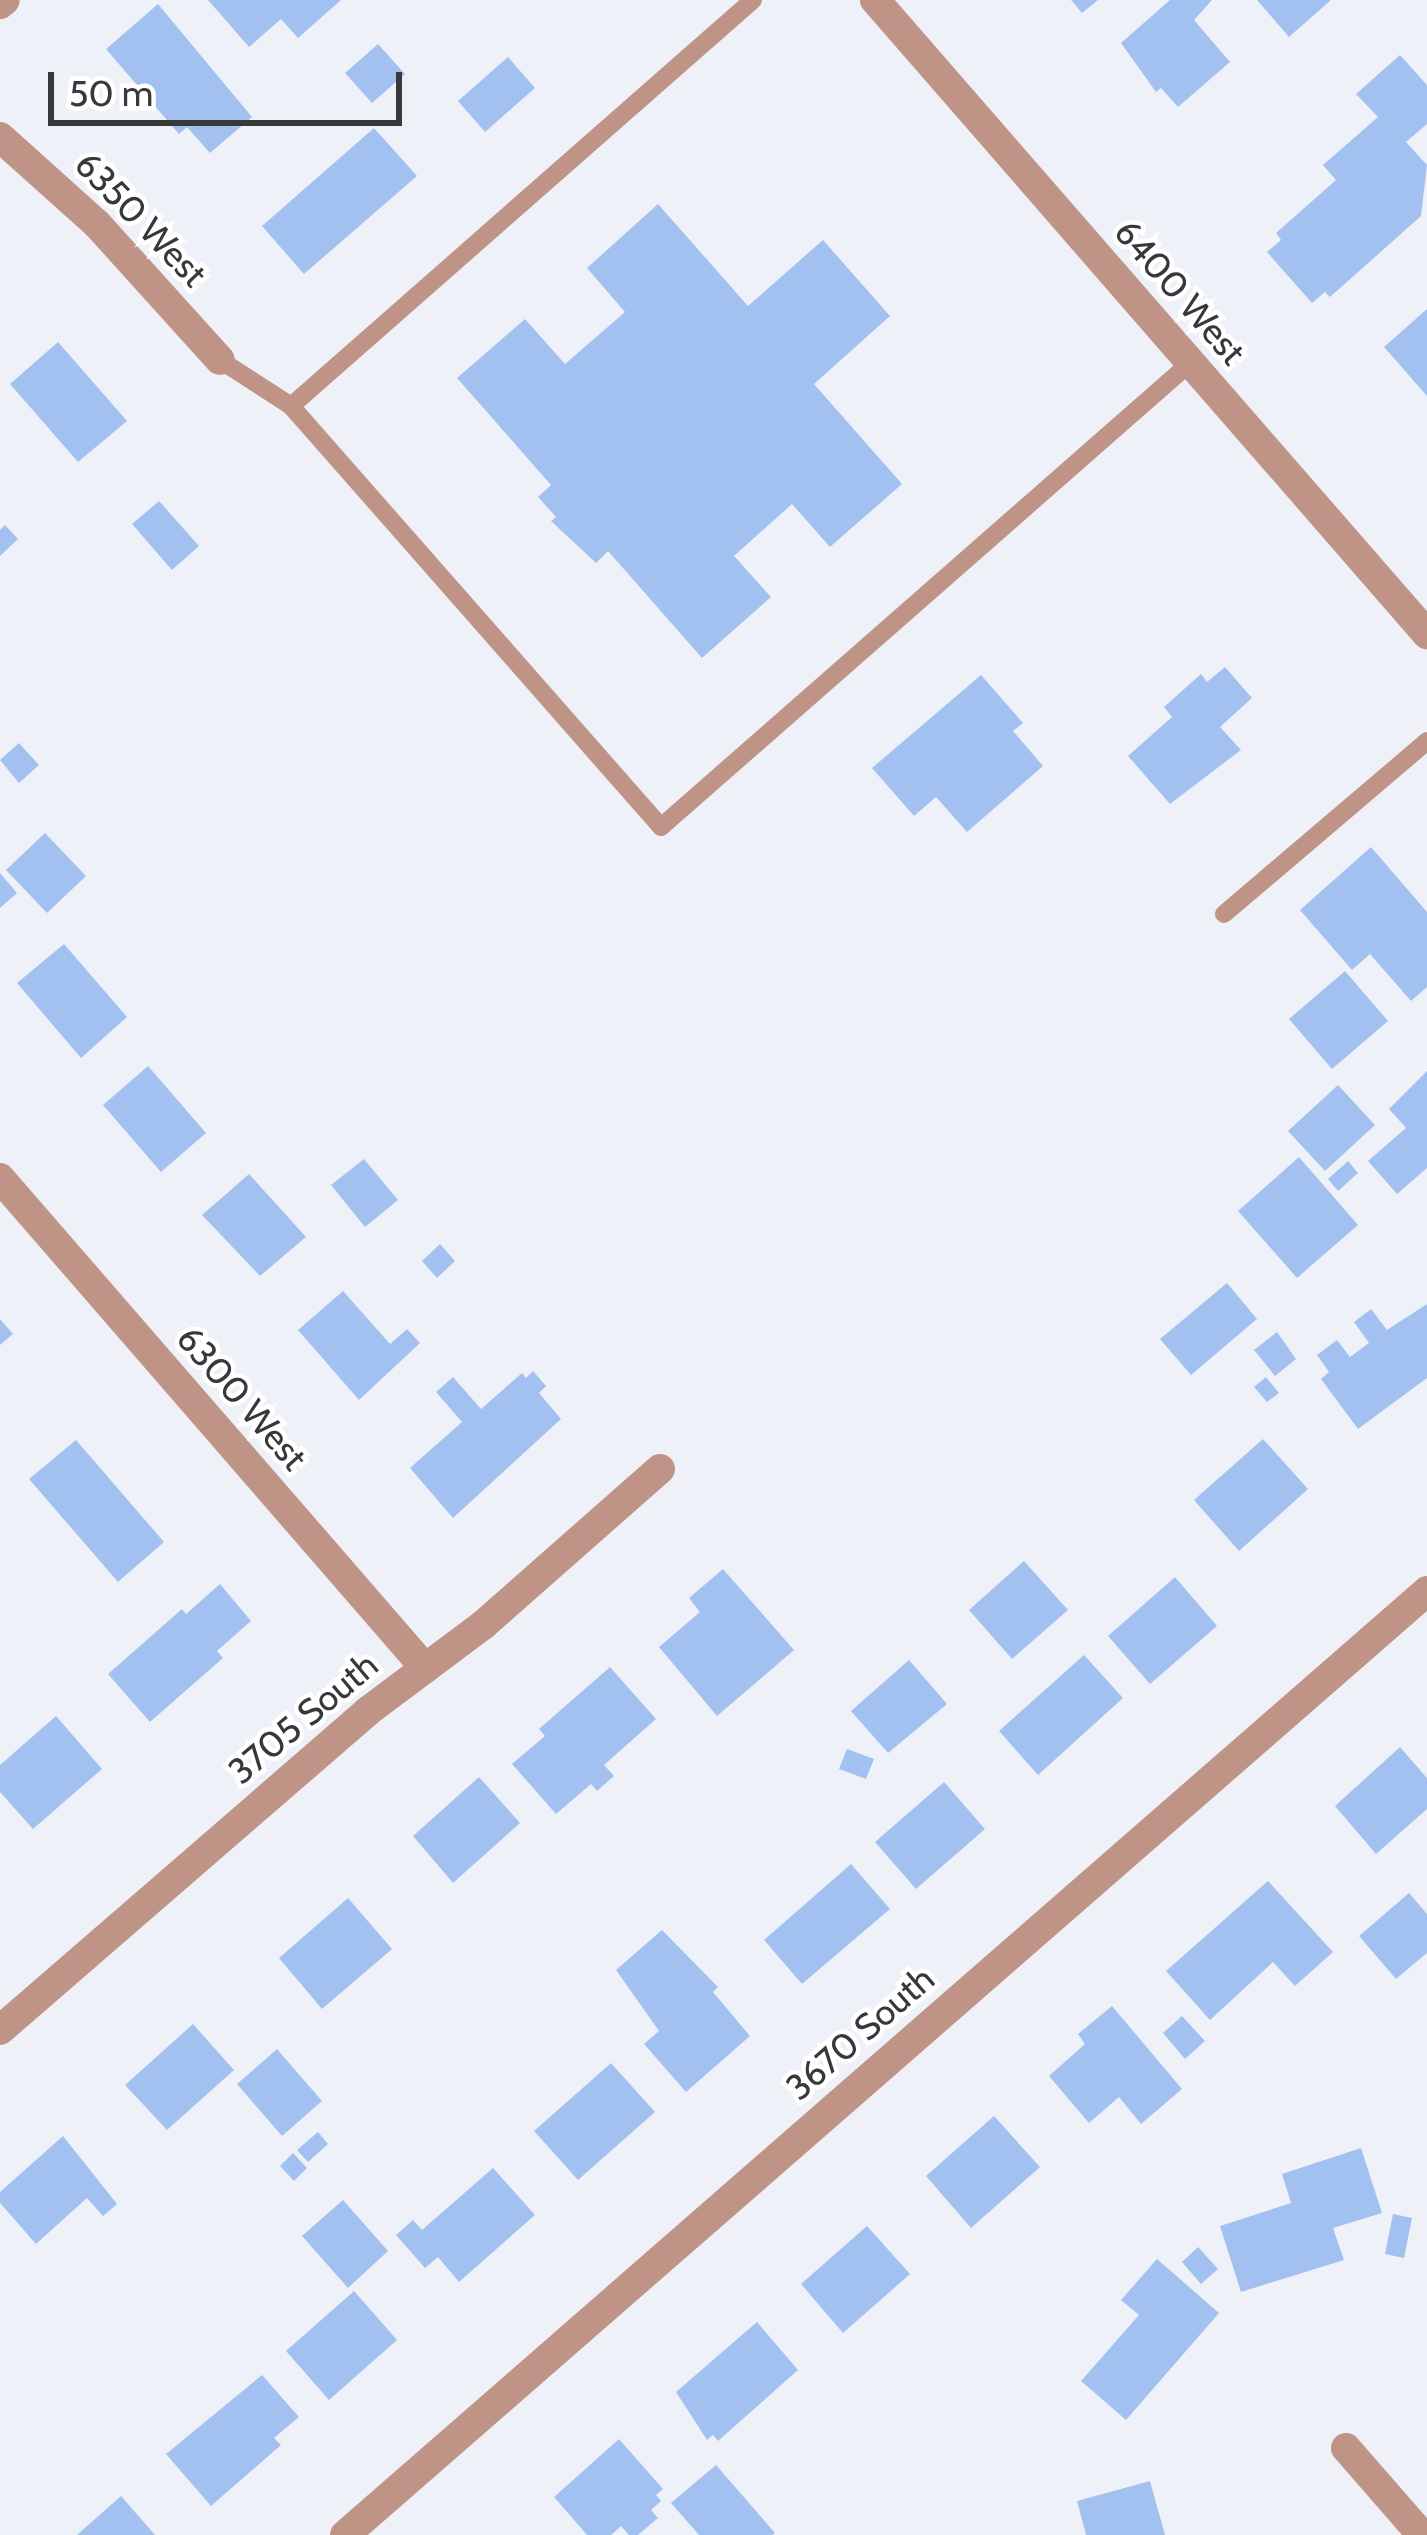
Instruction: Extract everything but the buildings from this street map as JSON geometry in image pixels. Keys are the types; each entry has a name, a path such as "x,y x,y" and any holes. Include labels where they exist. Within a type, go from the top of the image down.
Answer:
{"street":[{"name":"6400 West","path":"875,0 1424,625"},
{"name":"6350 West","path":"0,137 97,224 220,360"},
{"name":"6300 West","path":"0,1178 424,1668"},
{"name":"3705 South","path":"0,2030 368,1711 483,1624 660,1469"},
{"name":"3670 South","path":"345,2535 1427,1591"},
{"path":"1346,2448 1422,2535"}],"lane":[{"path":"291,406 753,0"},
{"path":"220,360 291,406 661,827 1190,363"},
{"path":"1223,914 1427,741"}]}
